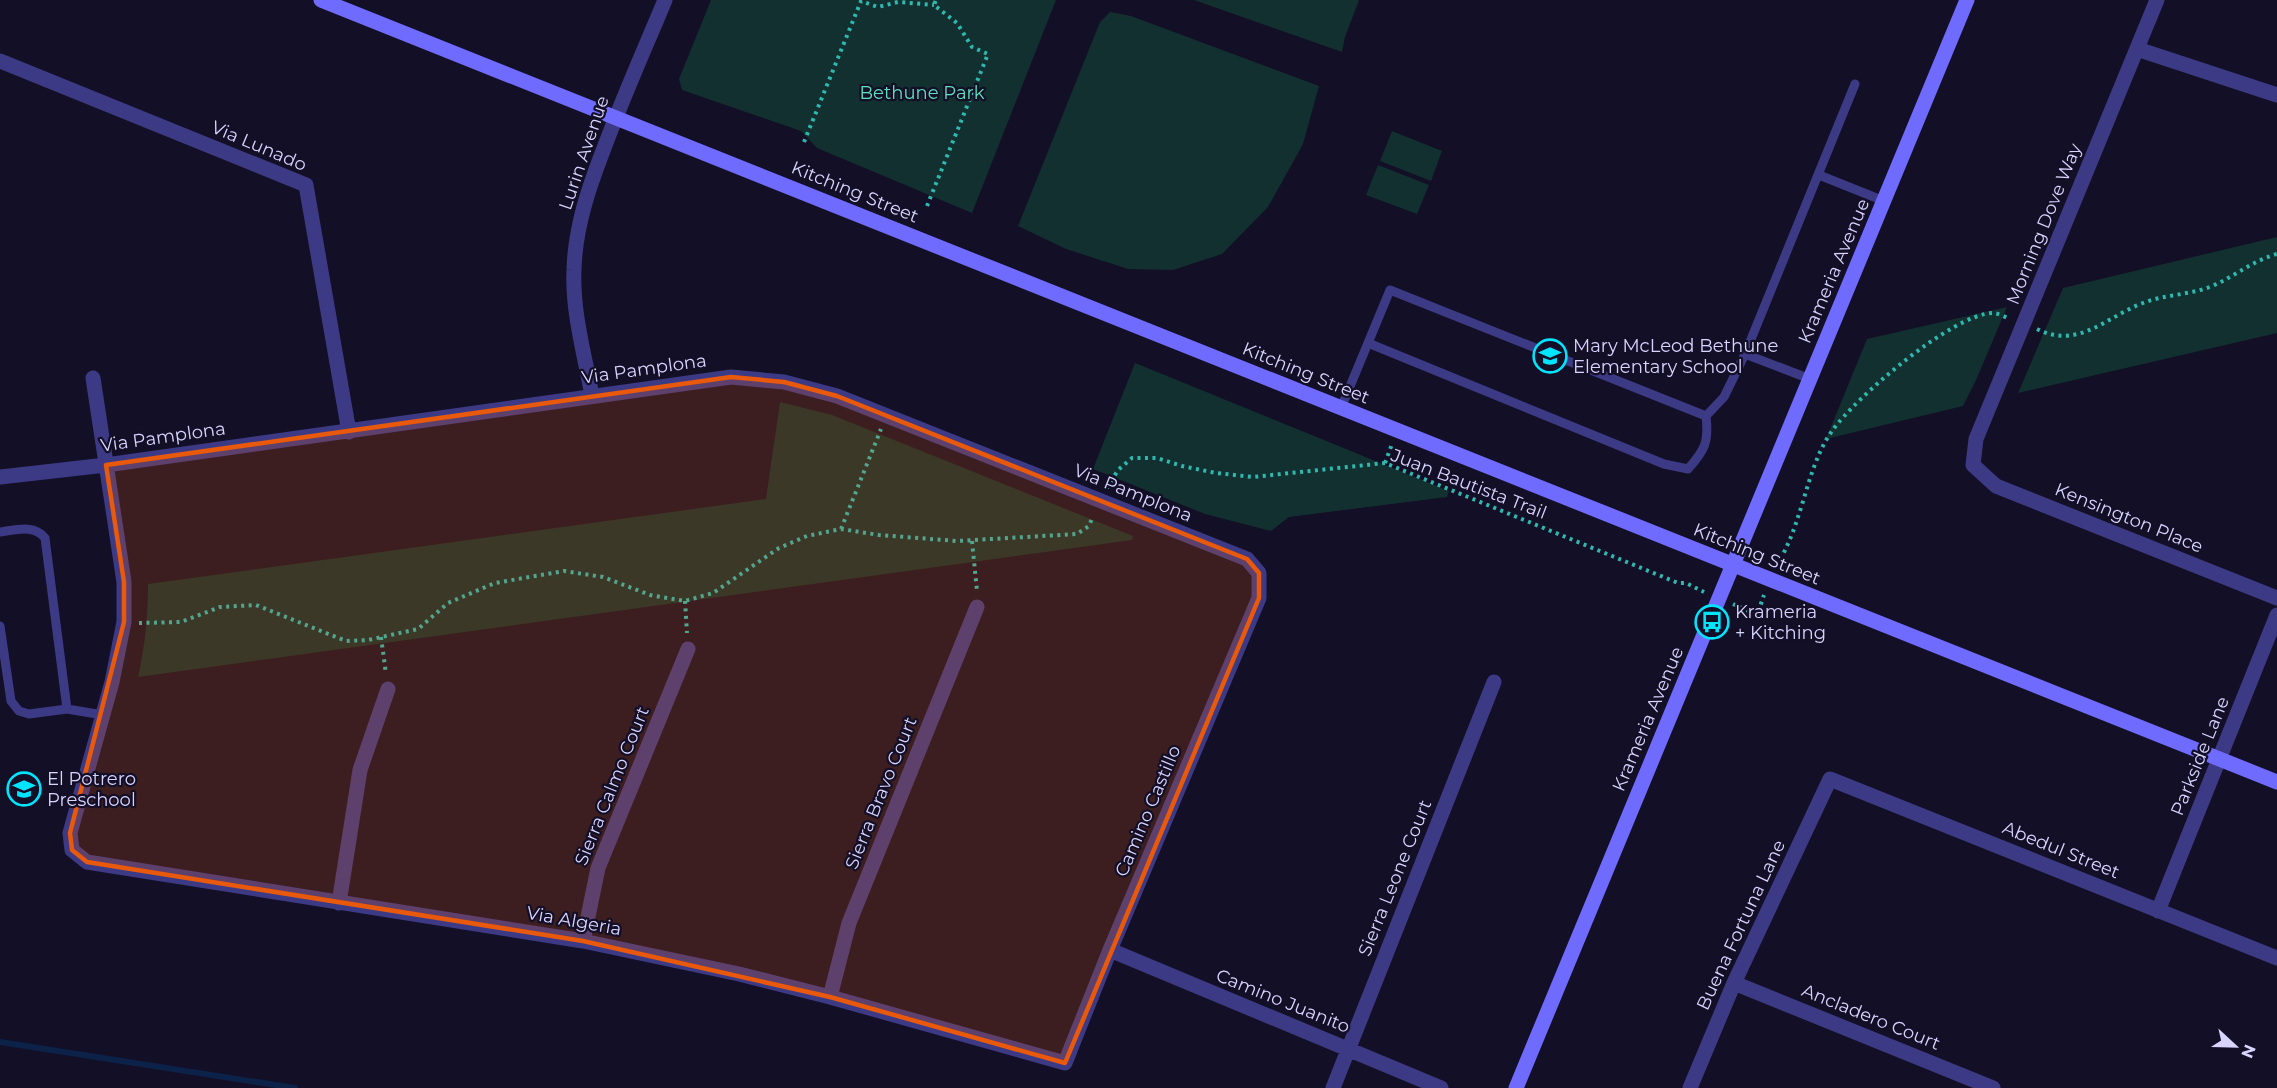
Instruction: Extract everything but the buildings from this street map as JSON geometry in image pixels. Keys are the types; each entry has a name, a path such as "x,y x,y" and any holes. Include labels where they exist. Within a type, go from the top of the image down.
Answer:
{"street":[{"name":"Kitching Street","path":"321,0 616,116 1733,566 2277,782"},
{"name":"Lurin Avenue","path":"592,396 577,310 573,272 577,233 589,188 616,116 665,0"},
{"name":"Krameria Avenue","path":"1516,1088 1967,0"},
{"name":"Morning Dove Way","path":"1973,465 1976,439 2157,0"},
{"path":"2137,49 2277,95"},
{"name":"Via Lunado","path":"0,61 306,185 349,432"},
{"name":"Via Pamplona","path":"0,477 349,432 731,377 784,382 826,393 1246,559 1259,573"},
{"path":"93,378 124,582 124,622 103,715"},
{"name":"Kensington Place","path":"1973,465 1996,486 2277,598"},
{"name":"Camino Castillo","path":"1065,1063 1110,950 1259,598 1259,573"},
{"name":"Sierra Bravo Court","path":"830,997 849,923 977,607"},
{"name":"Parkside Lane","path":"2158,910 2277,615"},
{"name":"Sierra Calmo Court","path":"583,941 598,868 688,649"},
{"name":"Sierra Leone Court","path":"1333,1088 1494,682"},
{"path":"339,903 360,770 388,689"},
{"name":"Via Algeria","path":"103,715 70,833 72,850 87,862 583,941 739,974 830,997 1065,1063"},
{"name":"Abedul Street","path":"1830,779 2277,958"},
{"name":"Buena Fortuna Lane","path":"1690,1088 1734,983 1830,779"},
{"name":"Camino Juanito","path":"1110,950 1440,1088"},
{"name":"Ancladero Court","path":"1734,983 1993,1088"}],"lane":[{"path":"1368,343 1664,464 1688,469 1702,453 1708,435 1706,416 1724,397 1745,354 1855,84"},
{"path":"1819,175 1884,201"},
{"path":"1341,408 1390,290 1706,416"},
{"path":"1745,354 1810,379"},
{"path":"0,532 29,528 39,530 45,538 67,709"},
{"path":"0,626 10,701 19,711 29,714 67,709 103,715"}],"path":[{"path":"804,142 861,2 878,7 898,2 935,2 957,23 972,47 988,54 927,206"},
{"path":"1789,543 1823,447 1832,431 1862,396 1954,326 1994,313 2024,323 2047,335 2065,338 2101,325 2144,302 2205,288 2234,276 2257,260 2277,254"},
{"path":"841,529 887,416"},
{"name":"Juan Bautista Trail","path":"124,622 181,622 220,607 256,605 346,641 381,637 418,629 448,603 495,583 564,571 603,577 650,595 685,601 713,593 779,548 807,536 841,529 879,535 972,541 1077,534 1089,526 1118,470 1132,458 1157,458 1204,471 1253,477 1385,463 1667,578 1686,583"},
{"path":"972,541 977,607"},
{"path":"685,601 688,649"},
{"path":"381,637 388,689"}],"highlighted area":[{"path":"731,377 784,382 837,396 1247,559 1259,573 1259,598 1065,1063 830,997 583,941 87,862 72,850 70,833 124,622 124,582 106,465"}],"green space":[{"name":"Bethune Park","path":"711,0 1056,0 972,213 817,148 801,131 682,90 679,79"},
{"path":"1194,0 1359,0 1345,37 1342,52"},
{"path":"1110,12 1131,16 1319,86 1303,144 1268,207 1222,254 1173,270 1128,269 1066,249 1018,226 1100,22"},
{"path":"1392,131 1442,151 1431,181 1380,161"},
{"path":"1378,165 1429,185 1417,214 1366,195"},
{"path":"2277,237 2277,333 2018,393 2063,288"},
{"path":"2007,307 1963,406 1826,439 1867,339"},
{"path":"1135,363 1449,491 1447,497 1289,517 1271,531 1205,514 1093,469"},
{"path":"780,402 832,415 1133,536 1132,540 138,677 146,631 148,584 766,499"}],"waterway":[{"path":"0,1042 295,1088"}],"place":[{"name":"Mary McLeod Bethune Elementary School","path":"1550,356"},
{"name":"Krameria + Kitching","path":"1712,622"},
{"name":"El Potrero Preschool","path":"24,789"}]}
